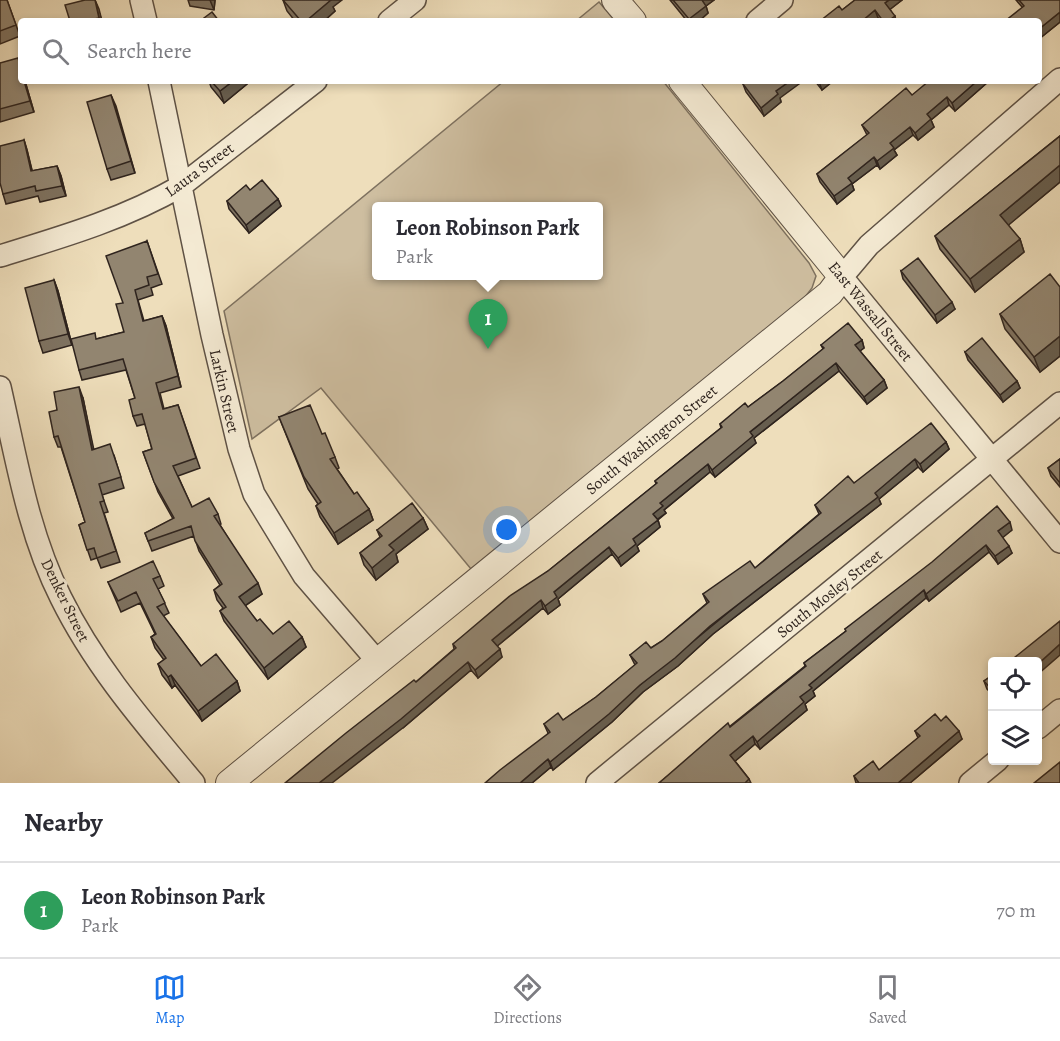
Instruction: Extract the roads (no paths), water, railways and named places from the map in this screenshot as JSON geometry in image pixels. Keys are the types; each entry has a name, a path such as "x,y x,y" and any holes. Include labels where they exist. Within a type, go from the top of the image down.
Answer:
{"street":[{"path":"141,0 145,18"},
{"path":"393,18 415,0"},
{"path":"615,0 630,18"},
{"path":"761,18 782,0"},
{"name":"South Washington Street","path":"229,783 830,293 869,245 1060,79"},
{"name":"Larkin Street","path":"160,84 212,335 239,449 254,494 304,576 378,662"},
{"name":"Laura Street","path":"0,256 91,229 181,186 312,84"},
{"name":"East Wassall Street","path":"686,84 1060,542"},
{"name":"Denker Street","path":"0,387 36,531 60,597 105,674 194,783"},
{"name":"South Mosley Street","path":"597,783 1060,403"},
{"path":"1042,725 1060,710"},
{"path":"970,783 992,765"}],"place":[{"name":"Leon Robinson Park","path":"488,349"}]}
